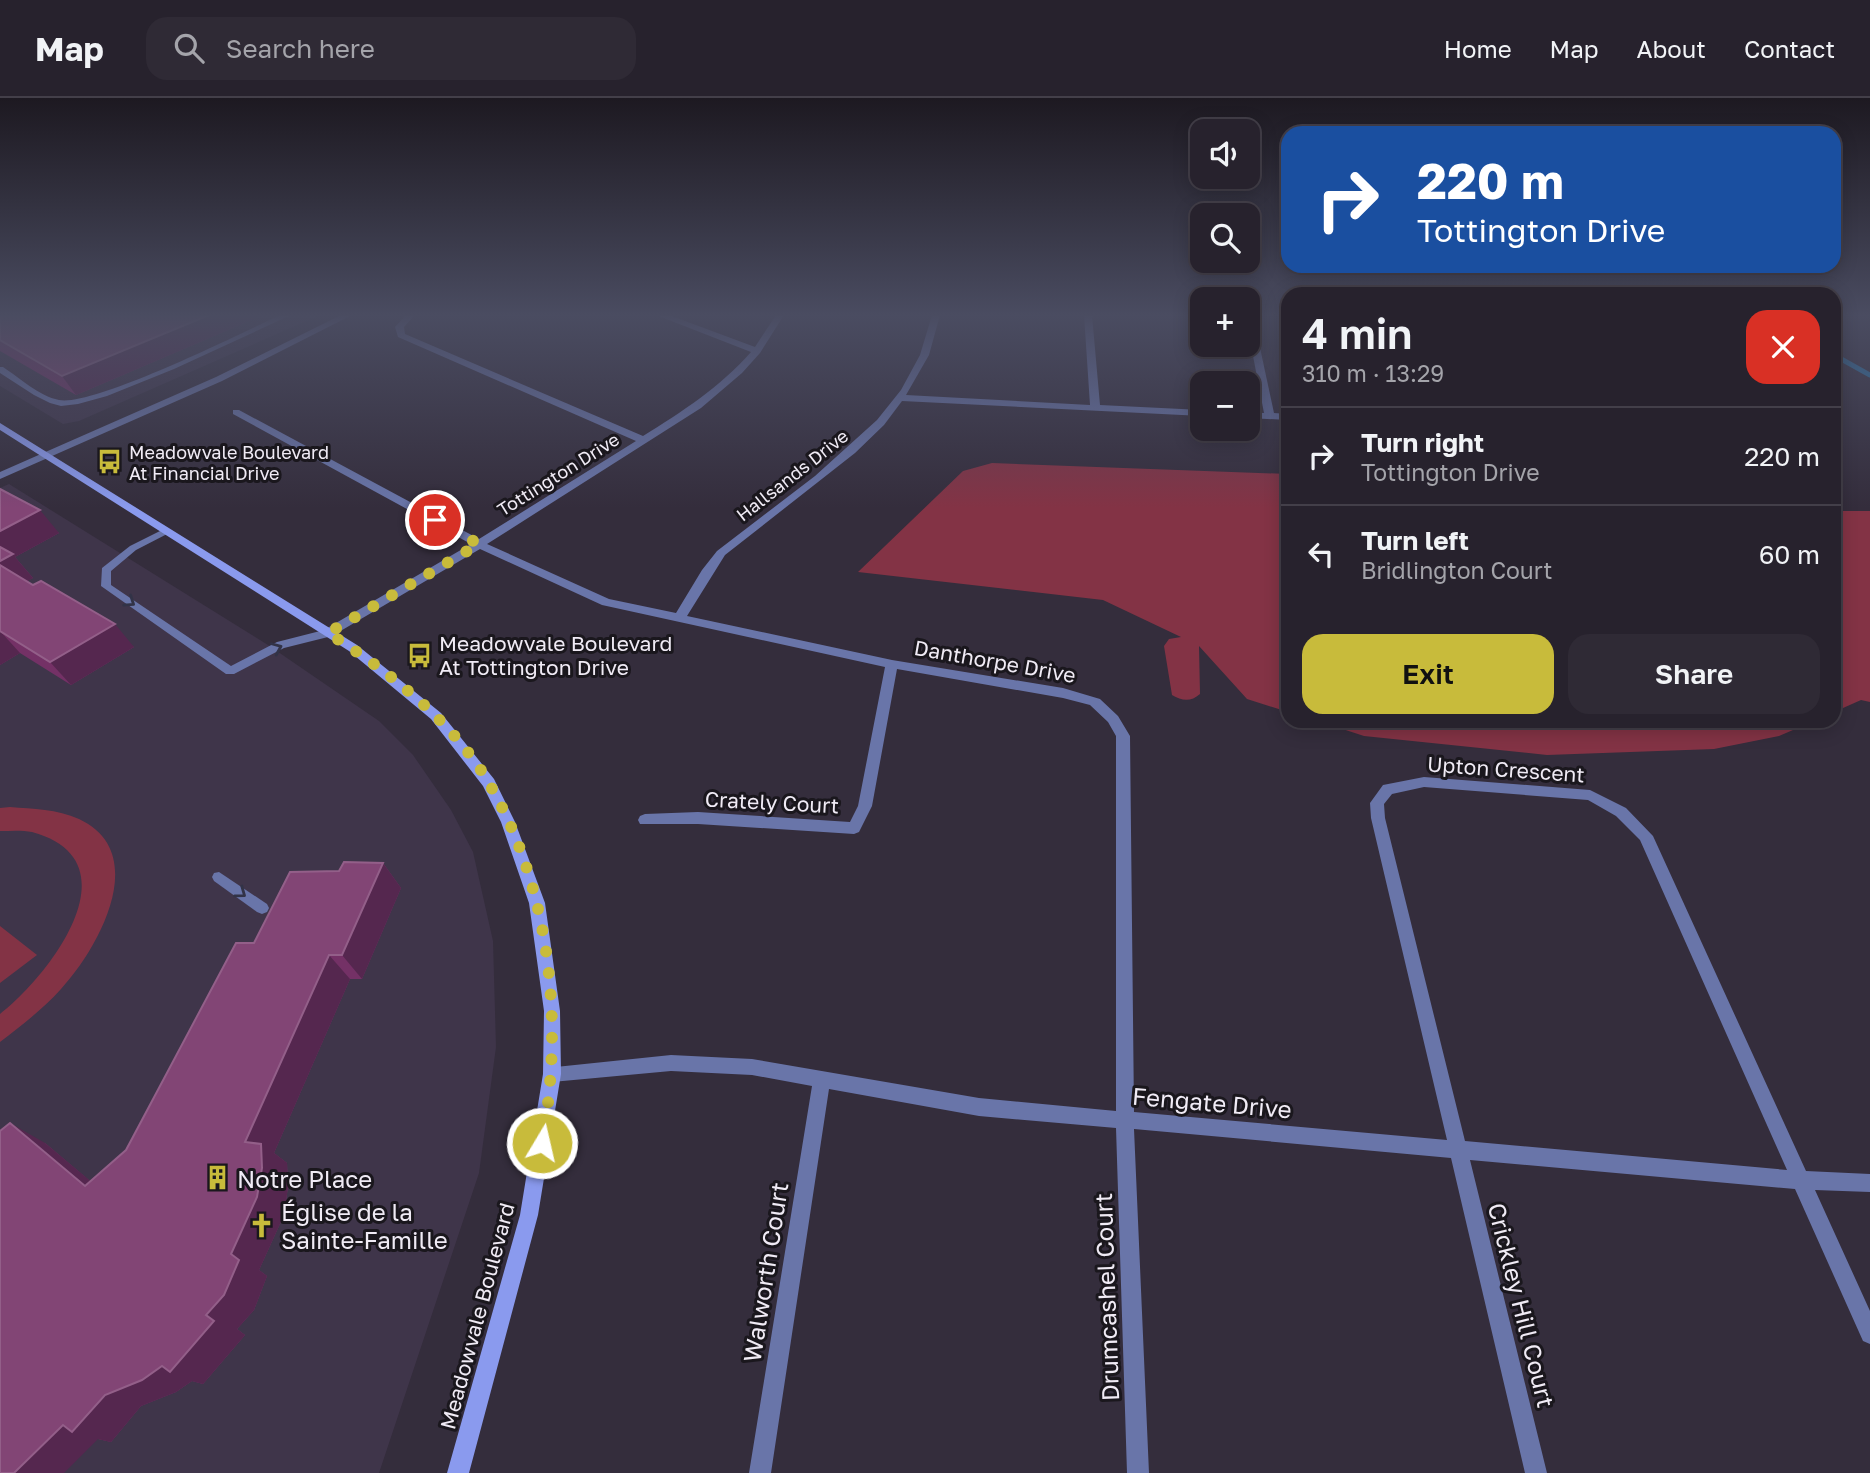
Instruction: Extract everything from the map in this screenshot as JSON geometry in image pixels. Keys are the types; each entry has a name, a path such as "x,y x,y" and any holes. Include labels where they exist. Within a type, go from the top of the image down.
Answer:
{"main road":[{"name":"Meadowvale Boulevard","path":"0,426 353,648 436,716 489,783 508,822 537,903 552,1011 552,1074 529,1214 458,1473"}],"street":[{"path":"0,476 217,379"},
{"path":"503,379 645,441"},
{"name":"Tottington Drive","path":"328,633 479,544 645,441 719,390 730,379"},
{"name":"Hallsands Drive","path":"679,619 708,569 721,553 868,436 900,398 911,379"},
{"path":"1093,379 1095,407"},
{"path":"1262,379 1270,416"},
{"path":"900,398 1190,411"},
{"name":"Danthorpe Drive","path":"236,412 479,544 607,602 891,664 1063,693 1095,702 1113,719 1123,736 1125,1119"},
{"path":"1260,416 1281,417"},
{"name":"Crately Court","path":"645,820 698,818 854,828 865,806 891,664"},
{"name":"Upton Crescent","path":"1457,1149 1377,803 1388,789 1424,782 1590,795 1621,812 1646,835 1800,1180"},
{"name":"Fengate Drive","path":"552,1074 671,1063 752,1067 979,1107 1870,1184"},
{"name":"Walworth Court","path":"760,1473 822,1079"},
{"name":"Drumcashel Court","path":"1125,1119 1138,1473"},
{"name":"Crickley Hill Court","path":"1457,1149 1536,1473"},
{"path":"1800,1180 1870,1334"}],"lane":[{"path":"17,379 53,401 75,403 139,379"},
{"path":"166,531 133,548 106,570 106,586 230,671 281,645 328,633"},
{"path":"219,877 262,908"}],"shaded area":[{"path":"0,379 174,379 79,421 63,424 0,386"},
{"path":"992,463 1281,474 1281,710 1247,699 1199,646 1200,694 1186,700 1172,695 1164,646 1169,639 1181,637 1103,600 858,572 963,471"},
{"path":"9,484 268,645 379,721 413,755 451,810 473,852 493,941 496,1047 479,1173 379,1473 0,1473 0,488"},
{"path":"1841,511 1870,511 1870,702 1861,700 1841,709"},
{"path":"1339,728 1798,728 1779,736 1714,749 1547,755 1364,736"},
{"path":"0,808 54,811 79,819 101,834 112,854 115,877 111,902 102,927 75,972 47,1003 0,1042 0,1014 41,974 60,947 74,920 81,892 79,867 63,847 32,832 0,831"},
{"path":"0,926 37,955 0,983"}],"building":[{"path":"0,489 40,510 0,531"},
{"path":"0,547 13,554 0,561"},
{"path":"0,565 33,585 41,581 115,624 50,662 0,631"},
{"name":"Notre Place","path":"344,862 383,863 342,955 329,955 245,1142 261,1144 262,1168 257,1197 231,1254 239,1260 224,1295 206,1315 214,1321 170,1372 162,1366 142,1380 105,1395 72,1432 63,1425 14,1473 0,1473 0,1131 10,1123 85,1186 126,1150 236,943 254,943 290,872 339,871"}],"place":[{"name":"Meadowvale Boulevard At Financial Drive","path":"109,462"},
{"name":"Meadowvale Boulevard At Tottington Drive","path":"419,655"},
{"name":"Notre Place","path":"217,1178"},
{"name":"Église de la Sainte-Famille","path":"261,1225"}],"route":[{"path":"435,520 479,544 328,633 353,648 436,716 489,783 508,822 537,903 552,1011 552,1074 542,1143"}]}
